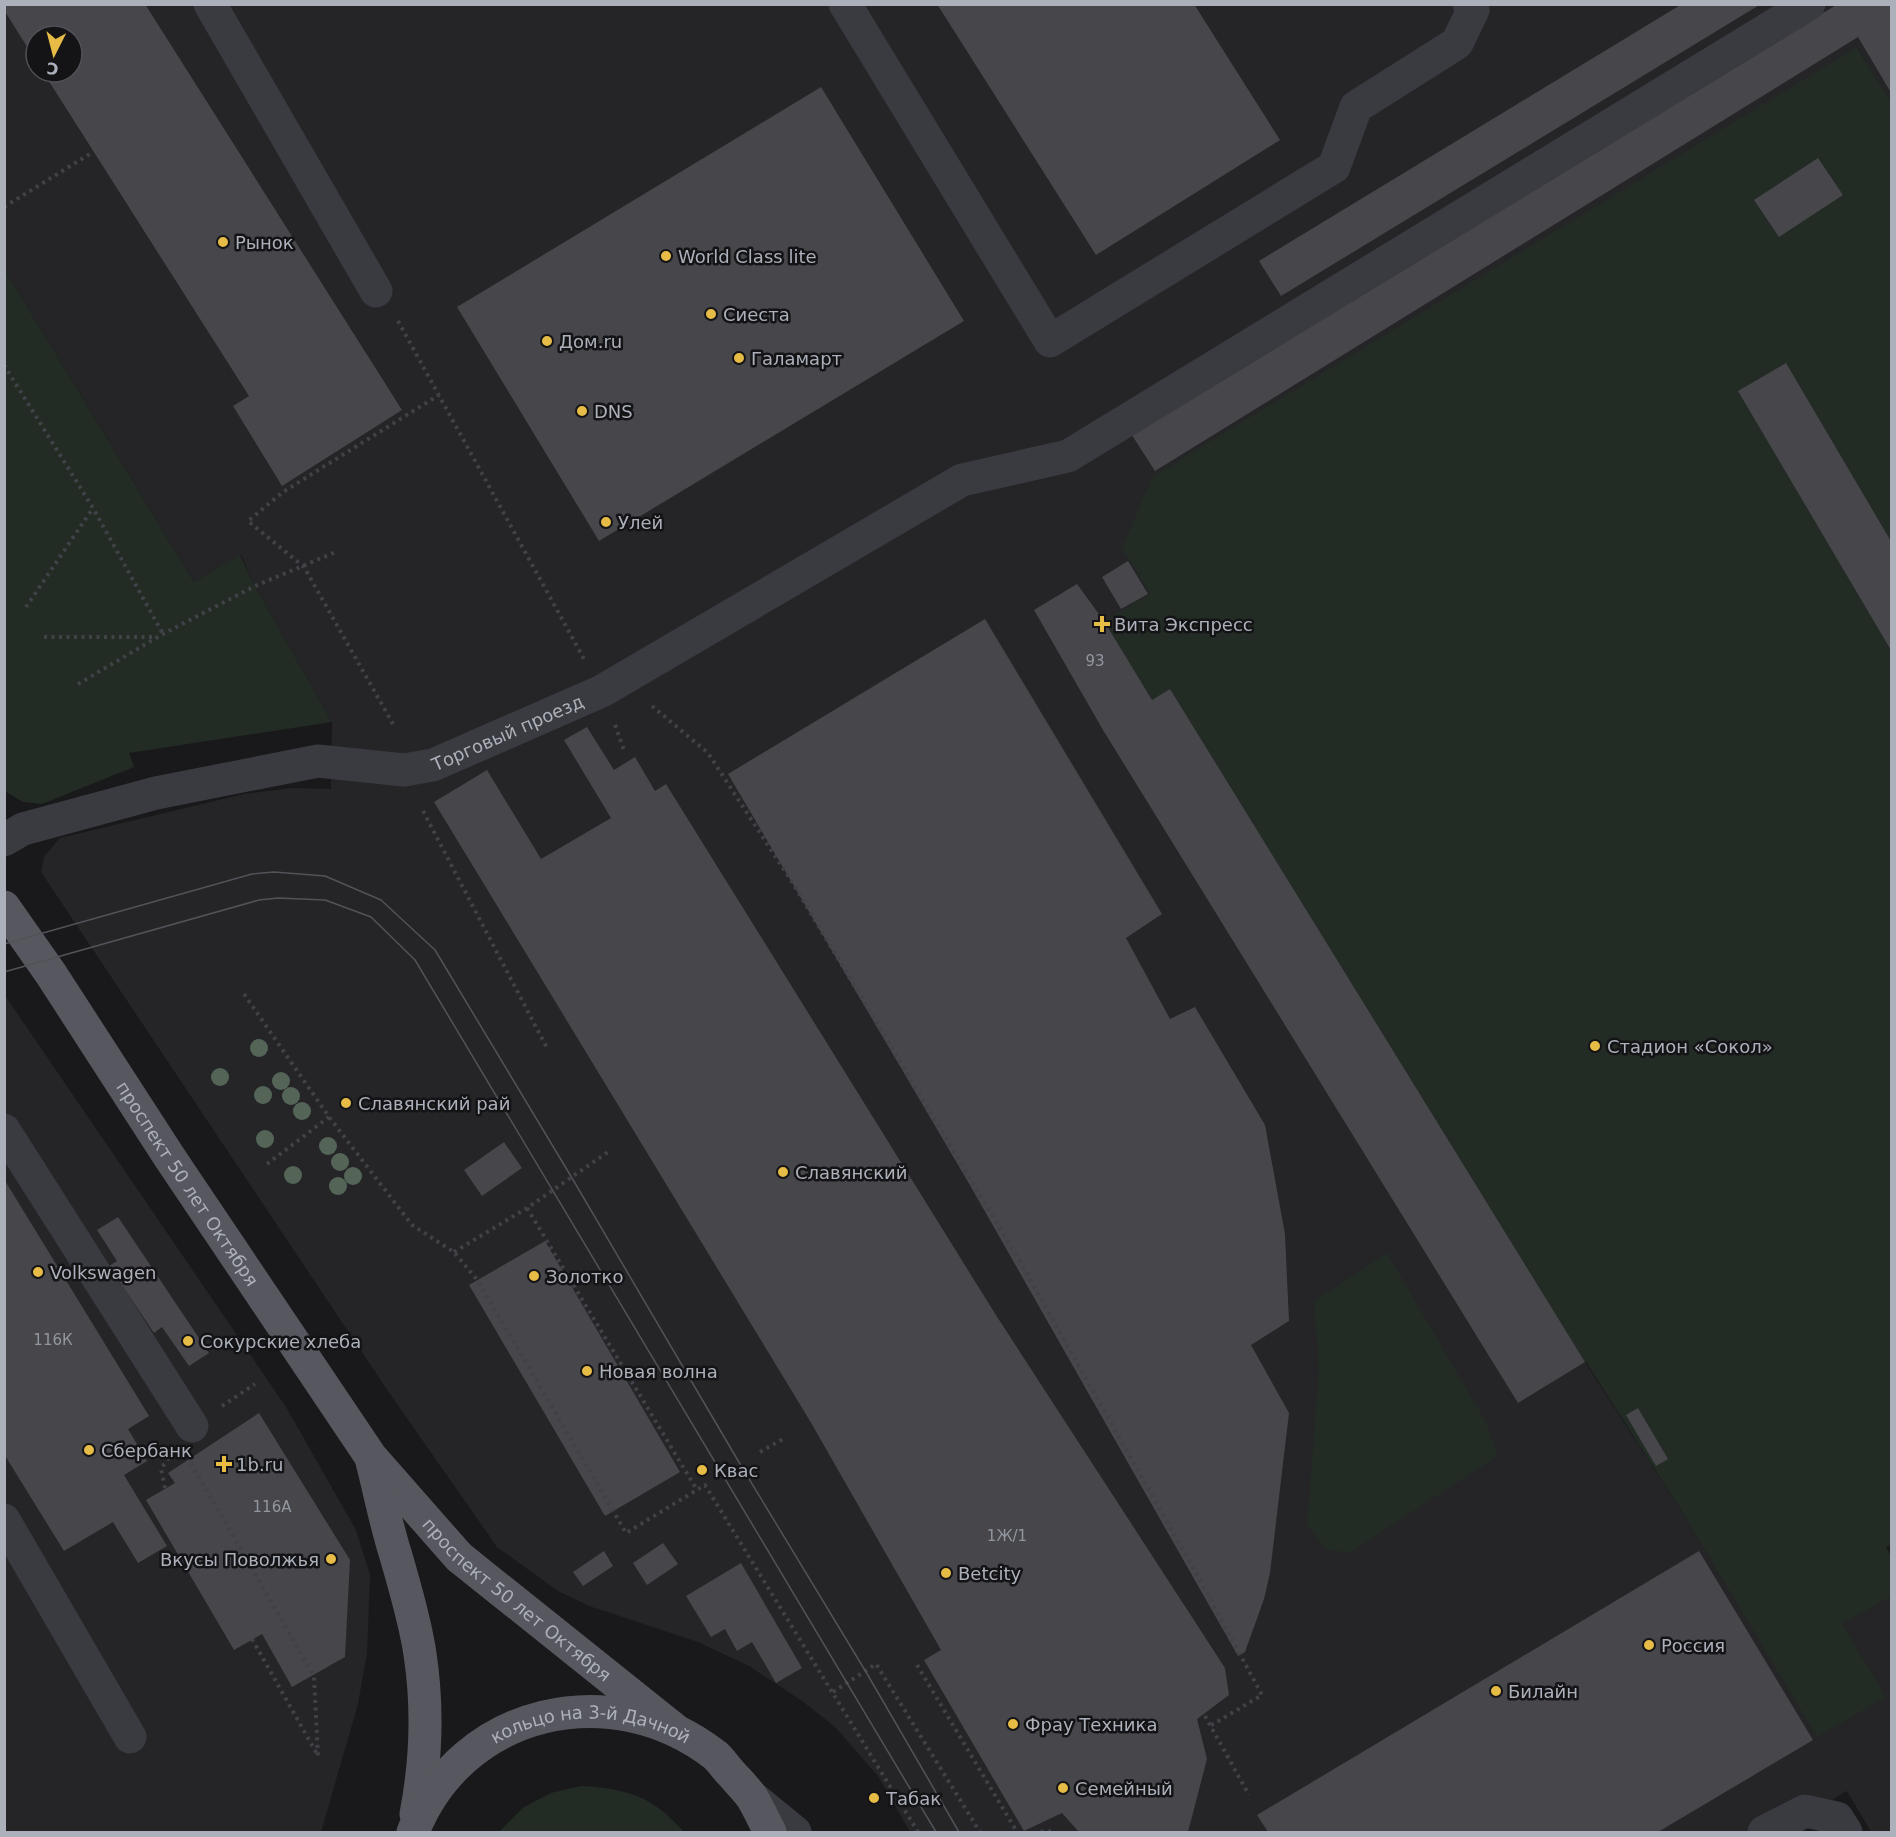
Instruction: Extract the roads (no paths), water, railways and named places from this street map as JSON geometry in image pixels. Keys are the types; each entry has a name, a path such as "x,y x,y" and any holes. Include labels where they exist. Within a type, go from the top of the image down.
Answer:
{"main road":[{"name":"проспект 50 лет Октября","path":"4,907 51,974 170,1158 371,1457 459,1557 674,1729"},
{"name":"проспект 50 лет Октября","path":"371,1457 395,1556 408,1594 420,1655 424,1737 420,1787 412,1833"},
{"name":"кольцо на 3-й Дачной","path":"412,1833 437,1788 451,1771 485,1743 524,1723 545,1716 589,1711 632,1715 654,1721 674,1729 716,1756 751,1796 770,1833"}],"street":[{"path":"210,4 384,301"},
{"path":"846,4 1050,341 1334,167 1356,107 1457,43 1473,10 1469,4"},
{"name":"Торговый проезд","path":"4,840 23,829 156,793 318,761 404,770 433,765 602,691 962,480 1068,456 1809,4"},
{"path":"4,1130 192,1426"},
{"path":"4,1520 130,1737"},
{"path":"751,1796 795,1833"},
{"path":"1764,1833 1805,1811 1837,1818 1846,1833"}],"tram line":[{"path":"4,944 252,874 274,872 325,876 381,900 435,950 959,1832"},
{"path":"4,972 259,900 278,898 325,900 371,917 415,960 936,1832"}],"place":[{"name":"Рынок","path":"223,242"},
{"name":"World Class lite","path":"666,256"},
{"name":"Сиеста","path":"711,314"},
{"name":"Дом.ru","path":"547,341"},
{"name":"Галамарт","path":"739,358"},
{"name":"DNS","path":"582,411"},
{"name":"Улей","path":"606,522"},
{"name":"Вита Экспресс","path":"1102,624"},
{"name":"Стадион «Сокол»","path":"1595,1046"},
{"name":"Славянский рай","path":"346,1103"},
{"name":"Славянский","path":"783,1172"},
{"name":"Volkswagen","path":"38,1272"},
{"name":"Золотко","path":"534,1276"},
{"name":"Сокурские хлеба","path":"188,1341"},
{"name":"Новая волна","path":"587,1371"},
{"name":"Сбербанк","path":"89,1450"},
{"name":"1b.ru","path":"224,1464"},
{"name":"Квас","path":"702,1470"},
{"name":"Вкусы Поволжья","path":"331,1559"},
{"name":"Betcity","path":"946,1573"},
{"name":"Россия","path":"1649,1645"},
{"name":"Билайн","path":"1496,1691"},
{"name":"Фрау Техника","path":"1013,1724"},
{"name":"Семейный","path":"1063,1788"},
{"name":"Табак","path":"874,1798"}]}
